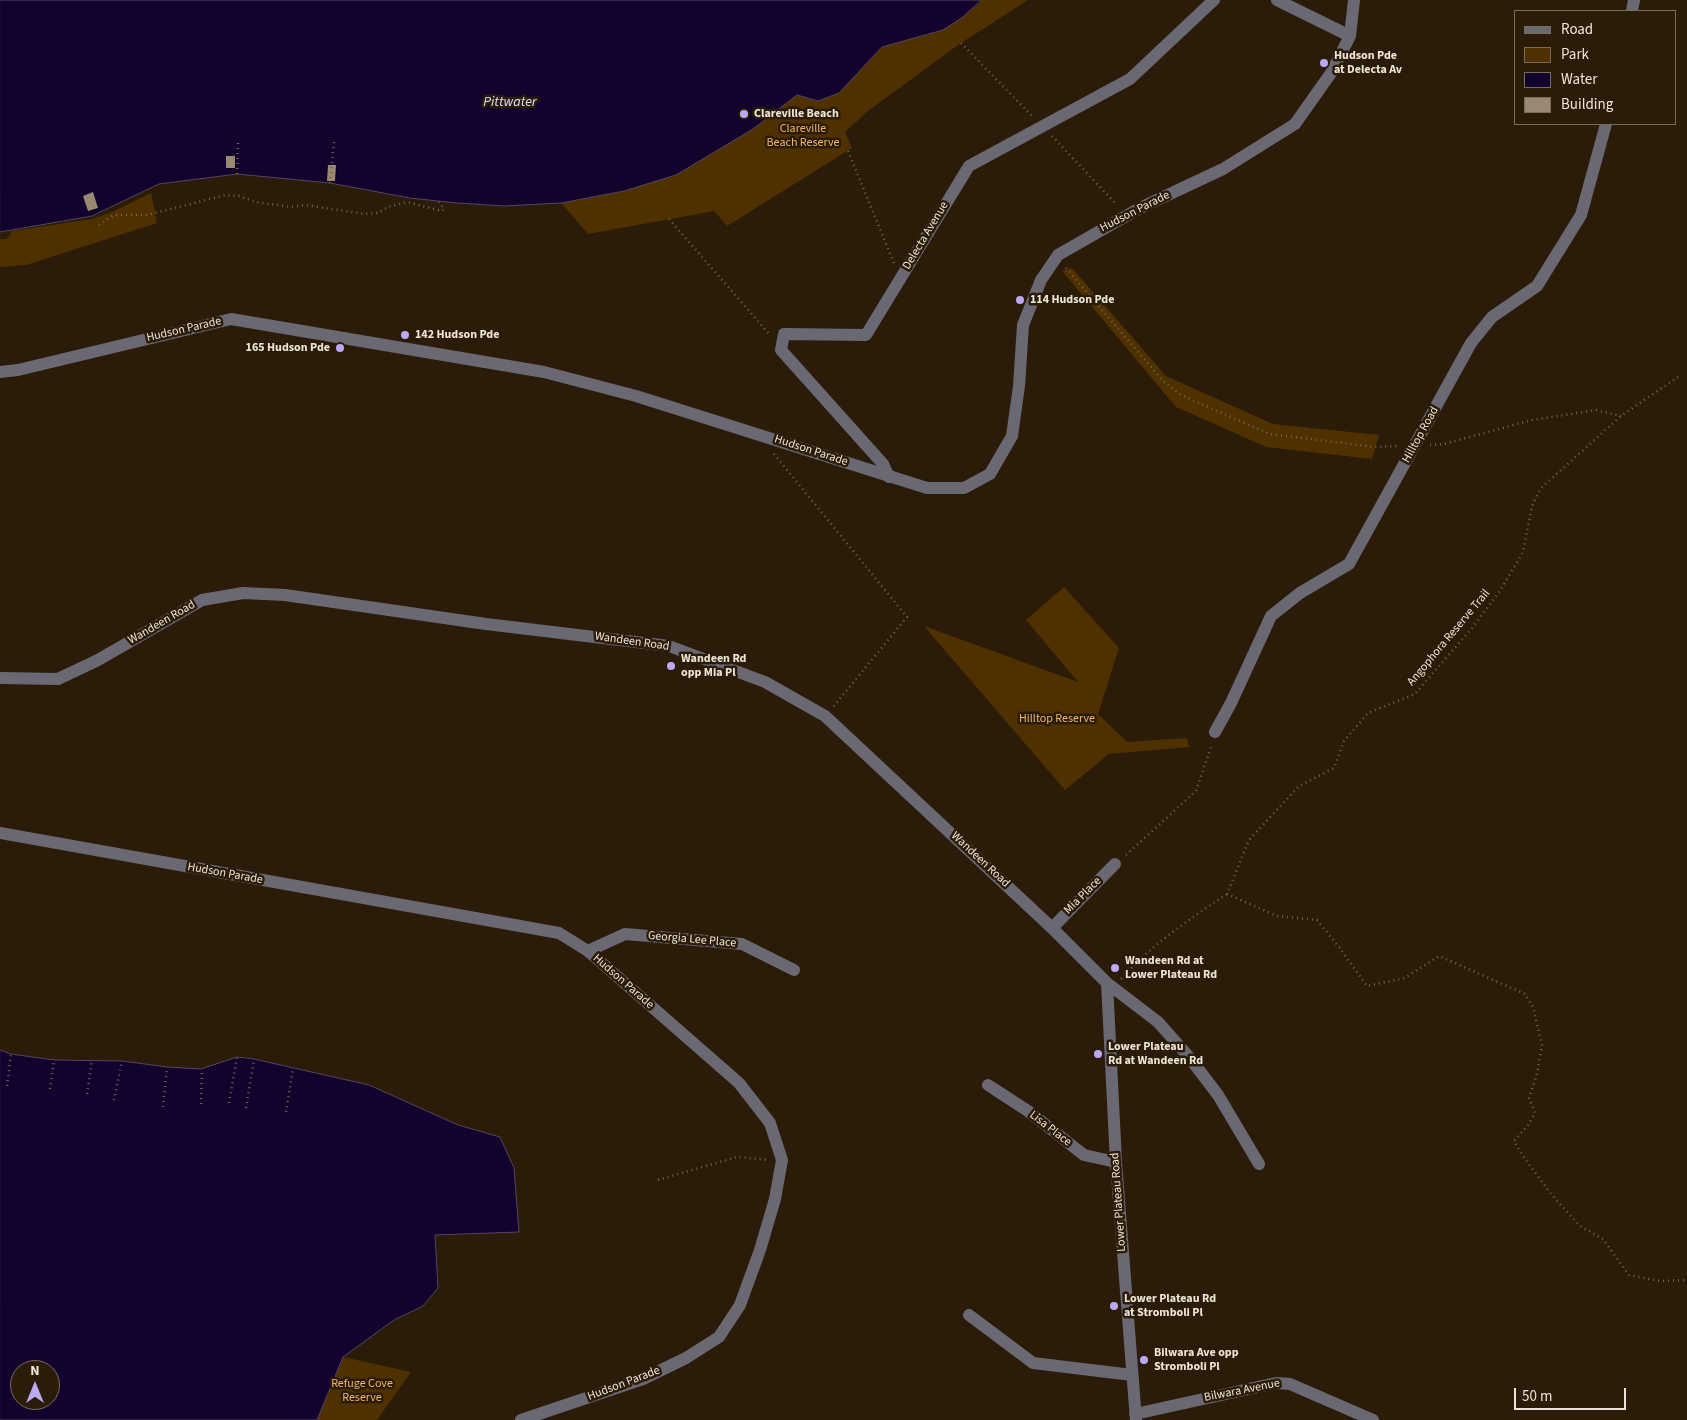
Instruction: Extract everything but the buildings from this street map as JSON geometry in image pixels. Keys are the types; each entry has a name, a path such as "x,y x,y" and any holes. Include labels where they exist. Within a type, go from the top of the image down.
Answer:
{"street":[{"name":"Delecta Avenue","path":"783,339 784,334 866,335 969,166 1130,79 1214,0"},
{"path":"1277,0 1350,36"},
{"name":"Hudson Parade","path":"0,372 18,370 231,319 544,372 636,396 926,488 964,488 990,474 1012,436 1019,386 1023,325 1041,280 1058,255 1140,208 1223,169 1295,124 1331,73 1350,36 1354,0"},
{"name":"Hilltop Road","path":"1215,732 1231,702 1270,616 1300,593 1349,564 1471,343 1492,317 1537,286 1581,215 1606,125"},
{"path":"783,339 781,350 883,464 889,477"},
{"name":"Wandeen Road","path":"0,678 58,679 98,660 202,600 252,593 286,595 486,624 669,646 765,682 826,716 1110,985 1158,1022 1189,1057 1218,1095 1259,1164"},
{"name":"Hudson Parade","path":"0,834 559,933 588,951 739,1083 770,1123 782,1161 760,1250 740,1305 720,1337 686,1358 643,1379 521,1420"},
{"name":"Mia Place","path":"1052,928 1115,864"},
{"name":"Georgia Lee Place","path":"588,951 625,934 742,944 794,970"},
{"name":"Lower Plateau Road","path":"1110,985 1116,1162 1136,1417"},
{"name":"Lisa Place","path":"988,1085 1028,1111 1084,1155 1116,1162"},
{"path":"969,1315 1033,1363 1132,1375"},
{"name":"Bilwara Avenue","path":"1136,1417 1276,1383 1290,1384 1373,1420"}],"path":[{"path":"237,174 238,142"},
{"path":"330,183 334,142"},
{"path":"848,151 900,279"},
{"path":"99,225 114,215 147,215 226,195 291,207 305,205 365,214 378,213 388,207 406,202 442,211 444,209 437,199"},
{"path":"669,219 770,335 783,339"},
{"path":"1058,255 1067,270 1163,381 1181,395 1270,434 1375,447 1415,446 1444,444 1532,420 1596,410 1621,416"},
{"name":"Angophora Reserve Trail","path":"1227,894 1249,840 1274,811 1299,786 1334,768 1344,742 1368,712 1415,694 1472,628 1500,591 1522,552 1532,506 1540,489 1621,416 1678,377"},
{"path":"758,434 907,617 826,716"},
{"path":"1115,864 1196,791 1207,762 1215,732"},
{"path":"1110,985 1184,924 1227,894 1277,916 1317,920 1340,947 1367,986 1405,978 1439,956 1525,994 1533,1007 1542,1045 1529,1098 1535,1113 1529,1124 1514,1140 1521,1153 1551,1194 1580,1226 1603,1239 1629,1275 1660,1281 1687,1280"},
{"path":"6,1086 11,1054"},
{"path":"229,1103 237,1057"},
{"path":"246,1108 254,1059"},
{"path":"50,1089 54,1060"},
{"path":"86,1094 92,1060"},
{"path":"114,1100 122,1061"},
{"path":"163,1107 167,1067"},
{"path":"286,1112 293,1068"},
{"path":"201,1104 202,1069"},
{"path":"658,1180 737,1157 782,1161"}],"green space":[{"name":"Clareville Beach Reserve","path":"981,0 1028,0 958,45 868,111 845,132 852,148 727,226 714,211 588,234 561,203 624,191 753,129 797,95 818,101 839,93 882,47 943,30 980,3"},
{"path":"151,193 157,223 26,265 0,267 0,239 7,239 12,231 92,219 112,212"},
{"path":"1072,268 1166,376 1273,424 1379,435 1372,459 1266,447 1176,407 1062,271"},
{"name":"Hilltop Reserve","path":"1064,587 1119,648 1098,714 1127,742 1187,738 1189,747 1109,754 1065,790 924,626 1078,682 1026,620"},
{"name":"Refuge Cove Reserve","path":"343,1357 411,1372 377,1420 317,1420"}],"water":[{"name":"Pittwater","path":"0,0 981,0 963,17 943,30 882,47 839,93 818,101 797,95 753,129 676,175 624,191 561,203 504,206 410,198 330,183 237,174 159,184 92,216 0,232"},
{"path":"0,1050 11,1054 54,1060 122,1061 201,1069 237,1057 254,1059 369,1085 458,1125 500,1137 514,1168 519,1232 435,1235 438,1288 423,1306 394,1320 343,1357 317,1420 0,1420"}],"place":[{"name":"Hudson Pde at Delecta Av","path":"1324,63"},
{"name":"Clareville Beach","path":"744,114"},
{"name":"114 Hudson Pde","path":"1020,300"},
{"name":"142 Hudson Pde","path":"405,335"},
{"name":"165 Hudson Pde","path":"340,348"},
{"name":"Wandeen Rd opp Mia Pl","path":"671,666"},
{"name":"Wandeen Rd at Lower Plateau Rd","path":"1115,968"},
{"name":"Lower Plateau Rd at Wandeen Rd","path":"1098,1054"},
{"name":"Lower Plateau Rd at Stromboli Pl","path":"1114,1306"},
{"name":"Bilwara Ave opp Stromboli Pl","path":"1144,1360"}]}
